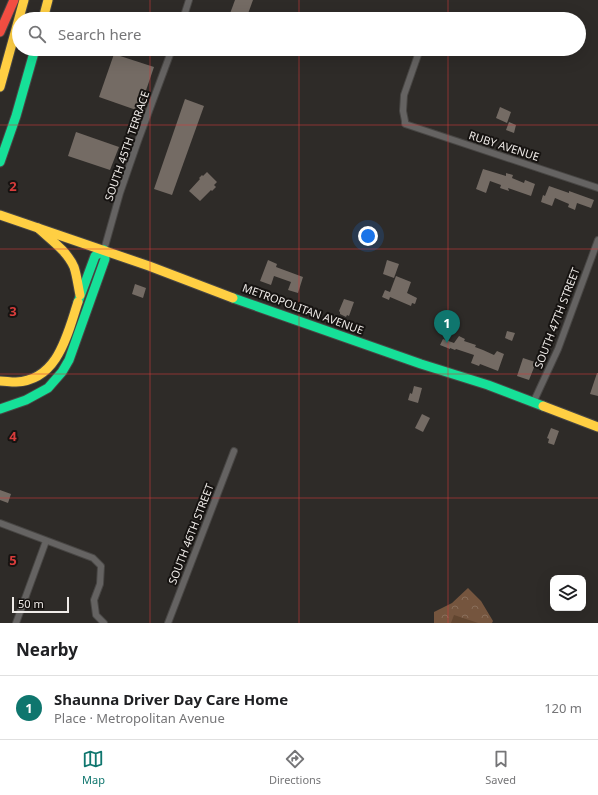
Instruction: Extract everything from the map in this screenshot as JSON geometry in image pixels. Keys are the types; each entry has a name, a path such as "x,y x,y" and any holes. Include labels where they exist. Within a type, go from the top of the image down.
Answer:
{"main road":[{"path":"0,32 14,0"},
{"path":"21,12 24,0"},
{"path":"45,12 48,0"},
{"path":"0,87 12,44"},
{"path":"0,162 16,116 33,56"},
{"name":"METROPOLITAN AVENUE","path":"0,214 104,250 255,306 421,364 488,385 598,427"},
{"path":"38,228 63,251 72,264 77,278 80,295"},
{"path":"0,381 16,382 30,379 43,372 54,362 64,343 80,295 96,256 104,250"},
{"path":"0,408 26,400 48,388 62,372 69,360 105,259 104,250"}],"street":[{"path":"185,12 189,0"},
{"name":"SOUTH 45TH TERRACE","path":"104,250 123,186 169,56"},
{"name":"RUBY AVENUE","path":"418,56 404,94 403,111 405,124 598,188"},
{"name":"SOUTH 47TH STREET","path":"533,403 558,349 598,240"},
{"name":"SOUTH 46TH STREET","path":"168,623 234,451"},
{"path":"0,523 93,558 101,566 100,584 94,600 96,614 104,623"},
{"path":"16,623 46,541"}],"green space":[{"path":"468,588 481,601 493,621 492,623 434,623 434,612 452,603"}],"shaded area":[{"path":"454,615 478,623 451,623"}],"building":[{"path":"235,0 253,0 249,12 231,12"},
{"path":"113,56 120,56 154,67 139,111 99,97"},
{"path":"185,99 204,106 172,195 154,189"},
{"path":"500,107 511,112 507,123 496,118"},
{"path":"509,122 516,125 514,133 506,130"},
{"path":"76,132 119,147 110,170 68,156"},
{"path":"483,169 506,176 506,173 513,175 512,178 524,183 525,180 535,184 531,196 508,188 509,191 500,188 501,185 490,181 486,193 476,189"},
{"path":"207,172 217,182 214,185 216,187 200,201 189,191 200,179 199,178"},
{"path":"549,186 594,200 591,208 577,203 575,210 568,207 569,204 555,198 552,206 541,202 543,195 545,196"},
{"path":"268,260 277,264 276,267 303,277 298,293 288,290 291,282 274,276 271,285 260,281"},
{"path":"387,260 399,264 394,278 383,274"},
{"path":"396,276 411,282 407,293 417,298 415,304 412,303 411,306 390,297 389,300 382,297 385,290 390,292"},
{"path":"135,284 146,288 143,298 132,294"},
{"path":"344,299 354,302 349,316 347,315 346,317 340,314 339,311"},
{"path":"507,331 515,333 512,341 505,338"},
{"path":"459,336 465,339 464,341 476,345 475,347 494,355 497,351 504,354 498,371 480,364 479,366 471,363 474,355 440,345 443,339 454,343"},
{"path":"523,358 535,362 529,380 517,376"},
{"path":"598,373 598,396 590,394"},
{"path":"414,386 422,388 418,403 408,400 410,393 412,394"},
{"path":"422,414 430,418 423,432 415,428"},
{"path":"551,428 559,431 554,445 548,443 549,439 547,438"},
{"path":"0,490 11,494 8,503 0,500"}],"traffic: fast":[{"path":"0,162 16,116 33,56"},
{"path":"78,302 95,256 104,250"},
{"path":"0,409 26,400 48,388 62,372 69,360 105,259 104,250"},
{"path":"233,298 421,364 488,385 543,406"}],"traffic: slow":[{"path":"21,12 24,0"},
{"path":"45,12 48,0"},
{"path":"0,87 12,44"},
{"path":"0,215 149,266 233,298"},
{"path":"38,228 58,246 71,261 75,270 80,295"},
{"path":"0,381 16,382 30,379 42,373 51,365 59,354 65,341 78,302"},
{"path":"543,406 598,427"}],"traffic: jam":[{"path":"0,32 14,0"}],"place":[{"name":"Shaunna Driver Day Care Home","path":"447,343"}]}
